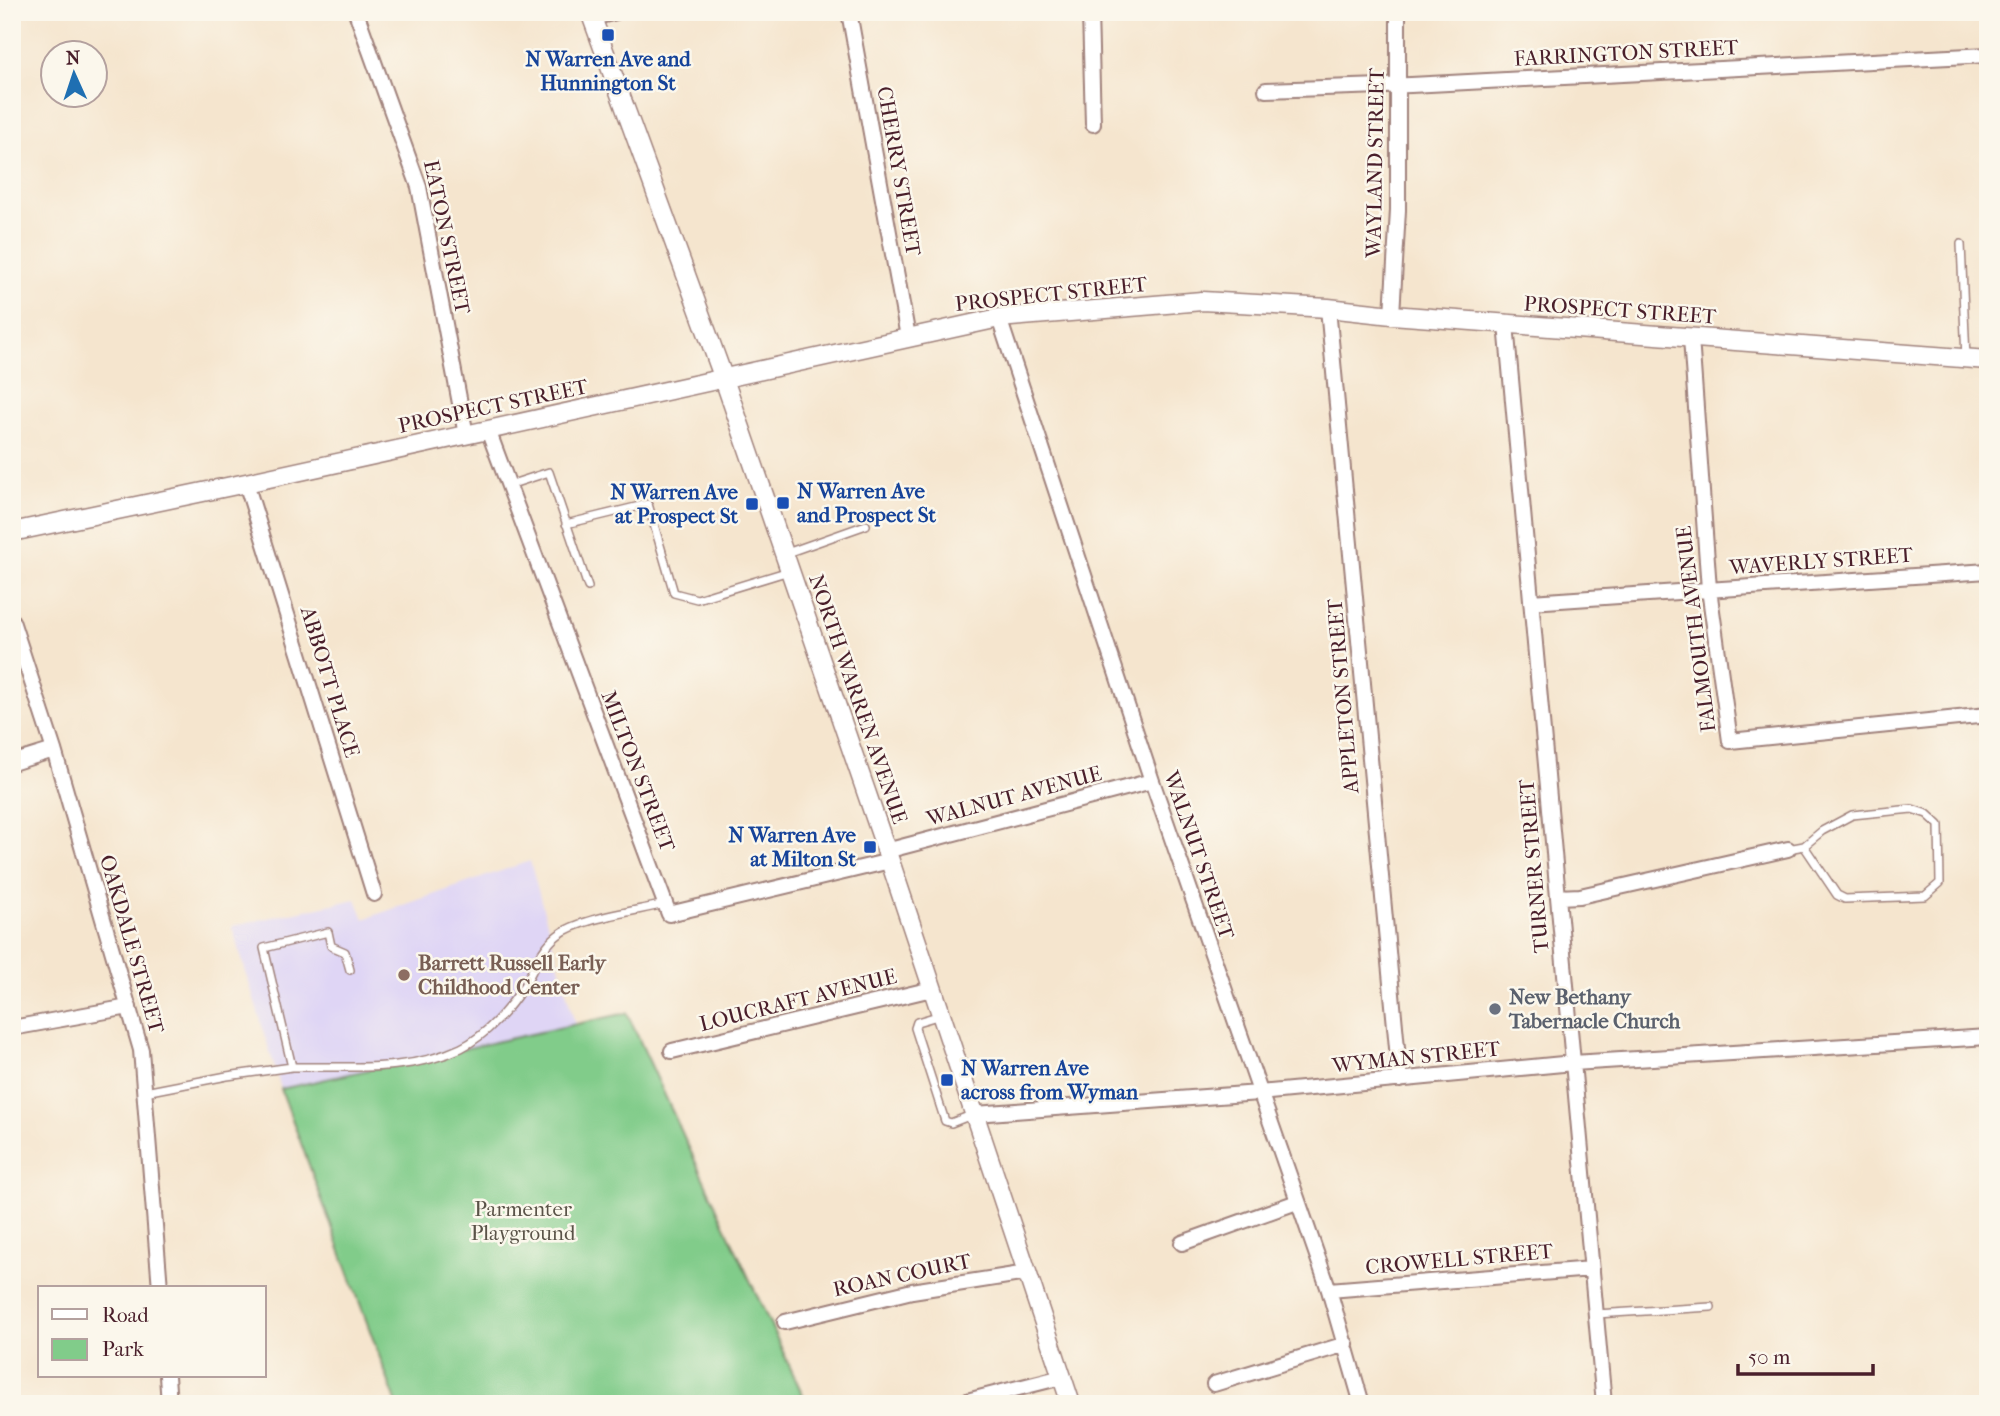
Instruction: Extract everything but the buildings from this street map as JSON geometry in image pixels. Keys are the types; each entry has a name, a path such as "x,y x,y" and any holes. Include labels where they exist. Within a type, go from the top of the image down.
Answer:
{"street":[{"name":"EATON STREET","path":"356,12 419,187 466,435"},
{"path":"591,15 616,12"},
{"name":"CHERRY STREET","path":"849,12 908,337"},
{"path":"1090,12 1093,124"},
{"name":"WAYLAND STREET","path":"1392,315 1398,210 1398,12"},
{"name":"NORTH WARREN AVENUE","path":"591,15 724,379 888,856 1071,1404"},
{"name":"FARRINGTON STREET","path":"1266,90 1988,55"},
{"name":"PROSPECT STREET","path":"12,532 999,318 1202,301 1328,308 1988,360"},
{"name":"APPLETON STREET","path":"1328,308 1400,1080"},
{"name":"WALNUT STREET","path":"999,318 1152,782 1329,1290 1362,1404"},
{"name":"TURNER STREET","path":"1506,324 1604,1404"},
{"name":"FALMOUTH AVENUE","path":"1691,338 1709,589 1730,741 1988,715"},
{"name":"MILTON STREET","path":"488,430 665,904"},
{"name":"ABBOTT PLACE","path":"246,483 374,894"},
{"name":"WAVERLY STREET","path":"1531,602 1988,571"},
{"name":"OAKDALE STREET","path":"12,621 54,750 141,1050 160,1286"},
{"path":"12,763 54,750"},
{"name":"WALNUT AVENUE","path":"888,856 1152,782"},
{"path":"1558,897 1580,896 1788,849"},
{"path":"665,904 669,914 888,856"},
{"name":"LOUCRAFT AVENUE","path":"673,1051 932,989"},
{"path":"12,1028 130,1007"},
{"name":"WYMAN STREET","path":"975,1114 1259,1093 1573,1063 1988,1037"},
{"path":"1182,1243 1297,1202"},
{"name":"CROWELL STREET","path":"1329,1290 1592,1269"},
{"name":"ROAN COURT","path":"785,1322 912,1291 1027,1273"},
{"path":"1214,1384 1346,1344"},
{"path":"955,1404 1062,1377"},
{"path":"167,1378 169,1404"}],"lane":[{"path":"1961,244 1966,358"},
{"path":"508,485 549,472 588,587"},
{"path":"566,523 648,504 674,593 696,599 787,563 866,525"},
{"path":"1788,849 1804,846 1822,831 1852,815 1912,809 1927,814 1939,825 1940,883 1925,896 1845,900 1837,895 1804,846"},
{"path":"145,1092 292,1067 393,1067 462,1048 483,1034 511,1002 543,951 559,934 578,925 665,904"},
{"path":"292,1067 264,948 328,932 331,946 345,952 350,970"},
{"path":"941,1015 916,1023 915,1028 945,1121 951,1123 975,1114"},
{"path":"1596,1314 1711,1307"}],"shaded area":[{"name":"Barrett Russell Early Childhood Center","path":"530,861 575,1024 281,1089 232,926 356,899 364,919"}],"green space":[{"name":"Parmenter Playground","path":"627,1013 807,1404 397,1404 281,1089"}],"place":[{"name":"N Warren Ave and Hunnington St","path":"608,35"},
{"name":"N Warren Ave and Prospect St","path":"783,503"},
{"name":"N Warren Ave at Prospect St","path":"752,504"},
{"name":"N Warren Ave at Milton St","path":"870,847"},
{"name":"Barrett Russell Early Childhood Center","path":"404,975"},
{"name":"New Bethany Tabernacle Church","path":"1495,1009"},
{"name":"N Warren Ave across from Wyman","path":"947,1080"}]}
